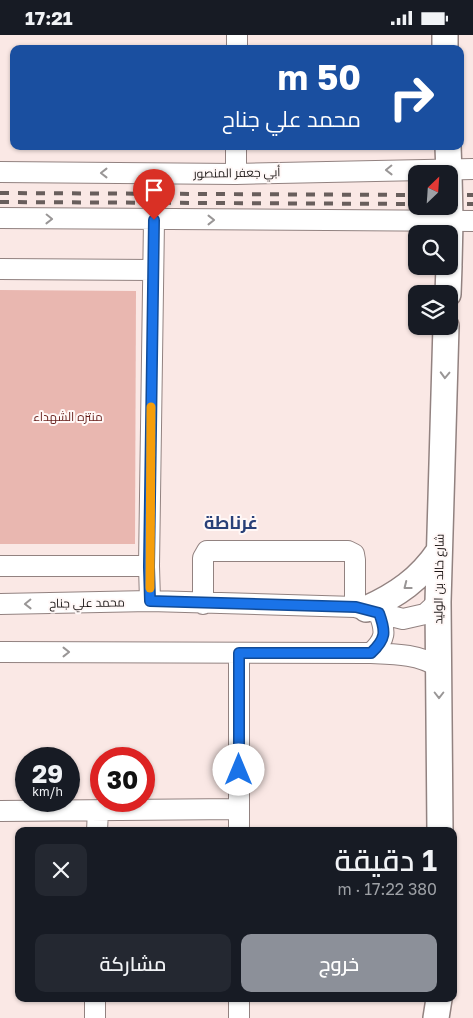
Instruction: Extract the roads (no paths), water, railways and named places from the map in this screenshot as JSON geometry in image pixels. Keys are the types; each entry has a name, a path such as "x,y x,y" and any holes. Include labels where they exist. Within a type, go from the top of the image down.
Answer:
{"main road":[{"path":"458,205 462,220 458,234"},
{"name":"شارع خالد بن الوليد","path":"440,827 438,602 446,335"},
{"path":"367,610 390,598 408,585 439,551"},
{"path":"436,1018 439,1002"}],"street":[{"path":"236,150 236,174"},
{"name":"أبي جعفر المنصور","path":"458,167 473,169"},
{"name":"أبي جعفر المنصور","path":"0,172 236,174 408,168"},
{"path":"0,218 462,220"},
{"path":"150,601 154,220"},
{"path":"0,269 154,270"},
{"path":"203,604 203,558 207,551 348,551 354,554 367,610 384,626 384,636 380,644 371,653"},
{"path":"0,566 149,567"},
{"name":"محمد علي جناح","path":"0,605 150,601 367,610 403,619 425,614 438,602"},
{"path":"0,652 371,653 405,655 439,667"},
{"path":"239,653 239,827"},
{"path":"155,810 239,809"},
{"path":"0,811 90,810"},
{"path":"97,827 98,812"},
{"path":"95,1018 96,1002"},
{"path":"238,1018 239,1002"}],"railway":[{"path":"0,193 408,195"},
{"path":"458,195 473,195"},
{"path":"0,202 408,204"},
{"path":"458,204 473,204"}],"district":[{"name":"غرناطة","path":"231,523"}],"park label":[{"name":"منتزه الشهداء","path":"68,417"}]}
